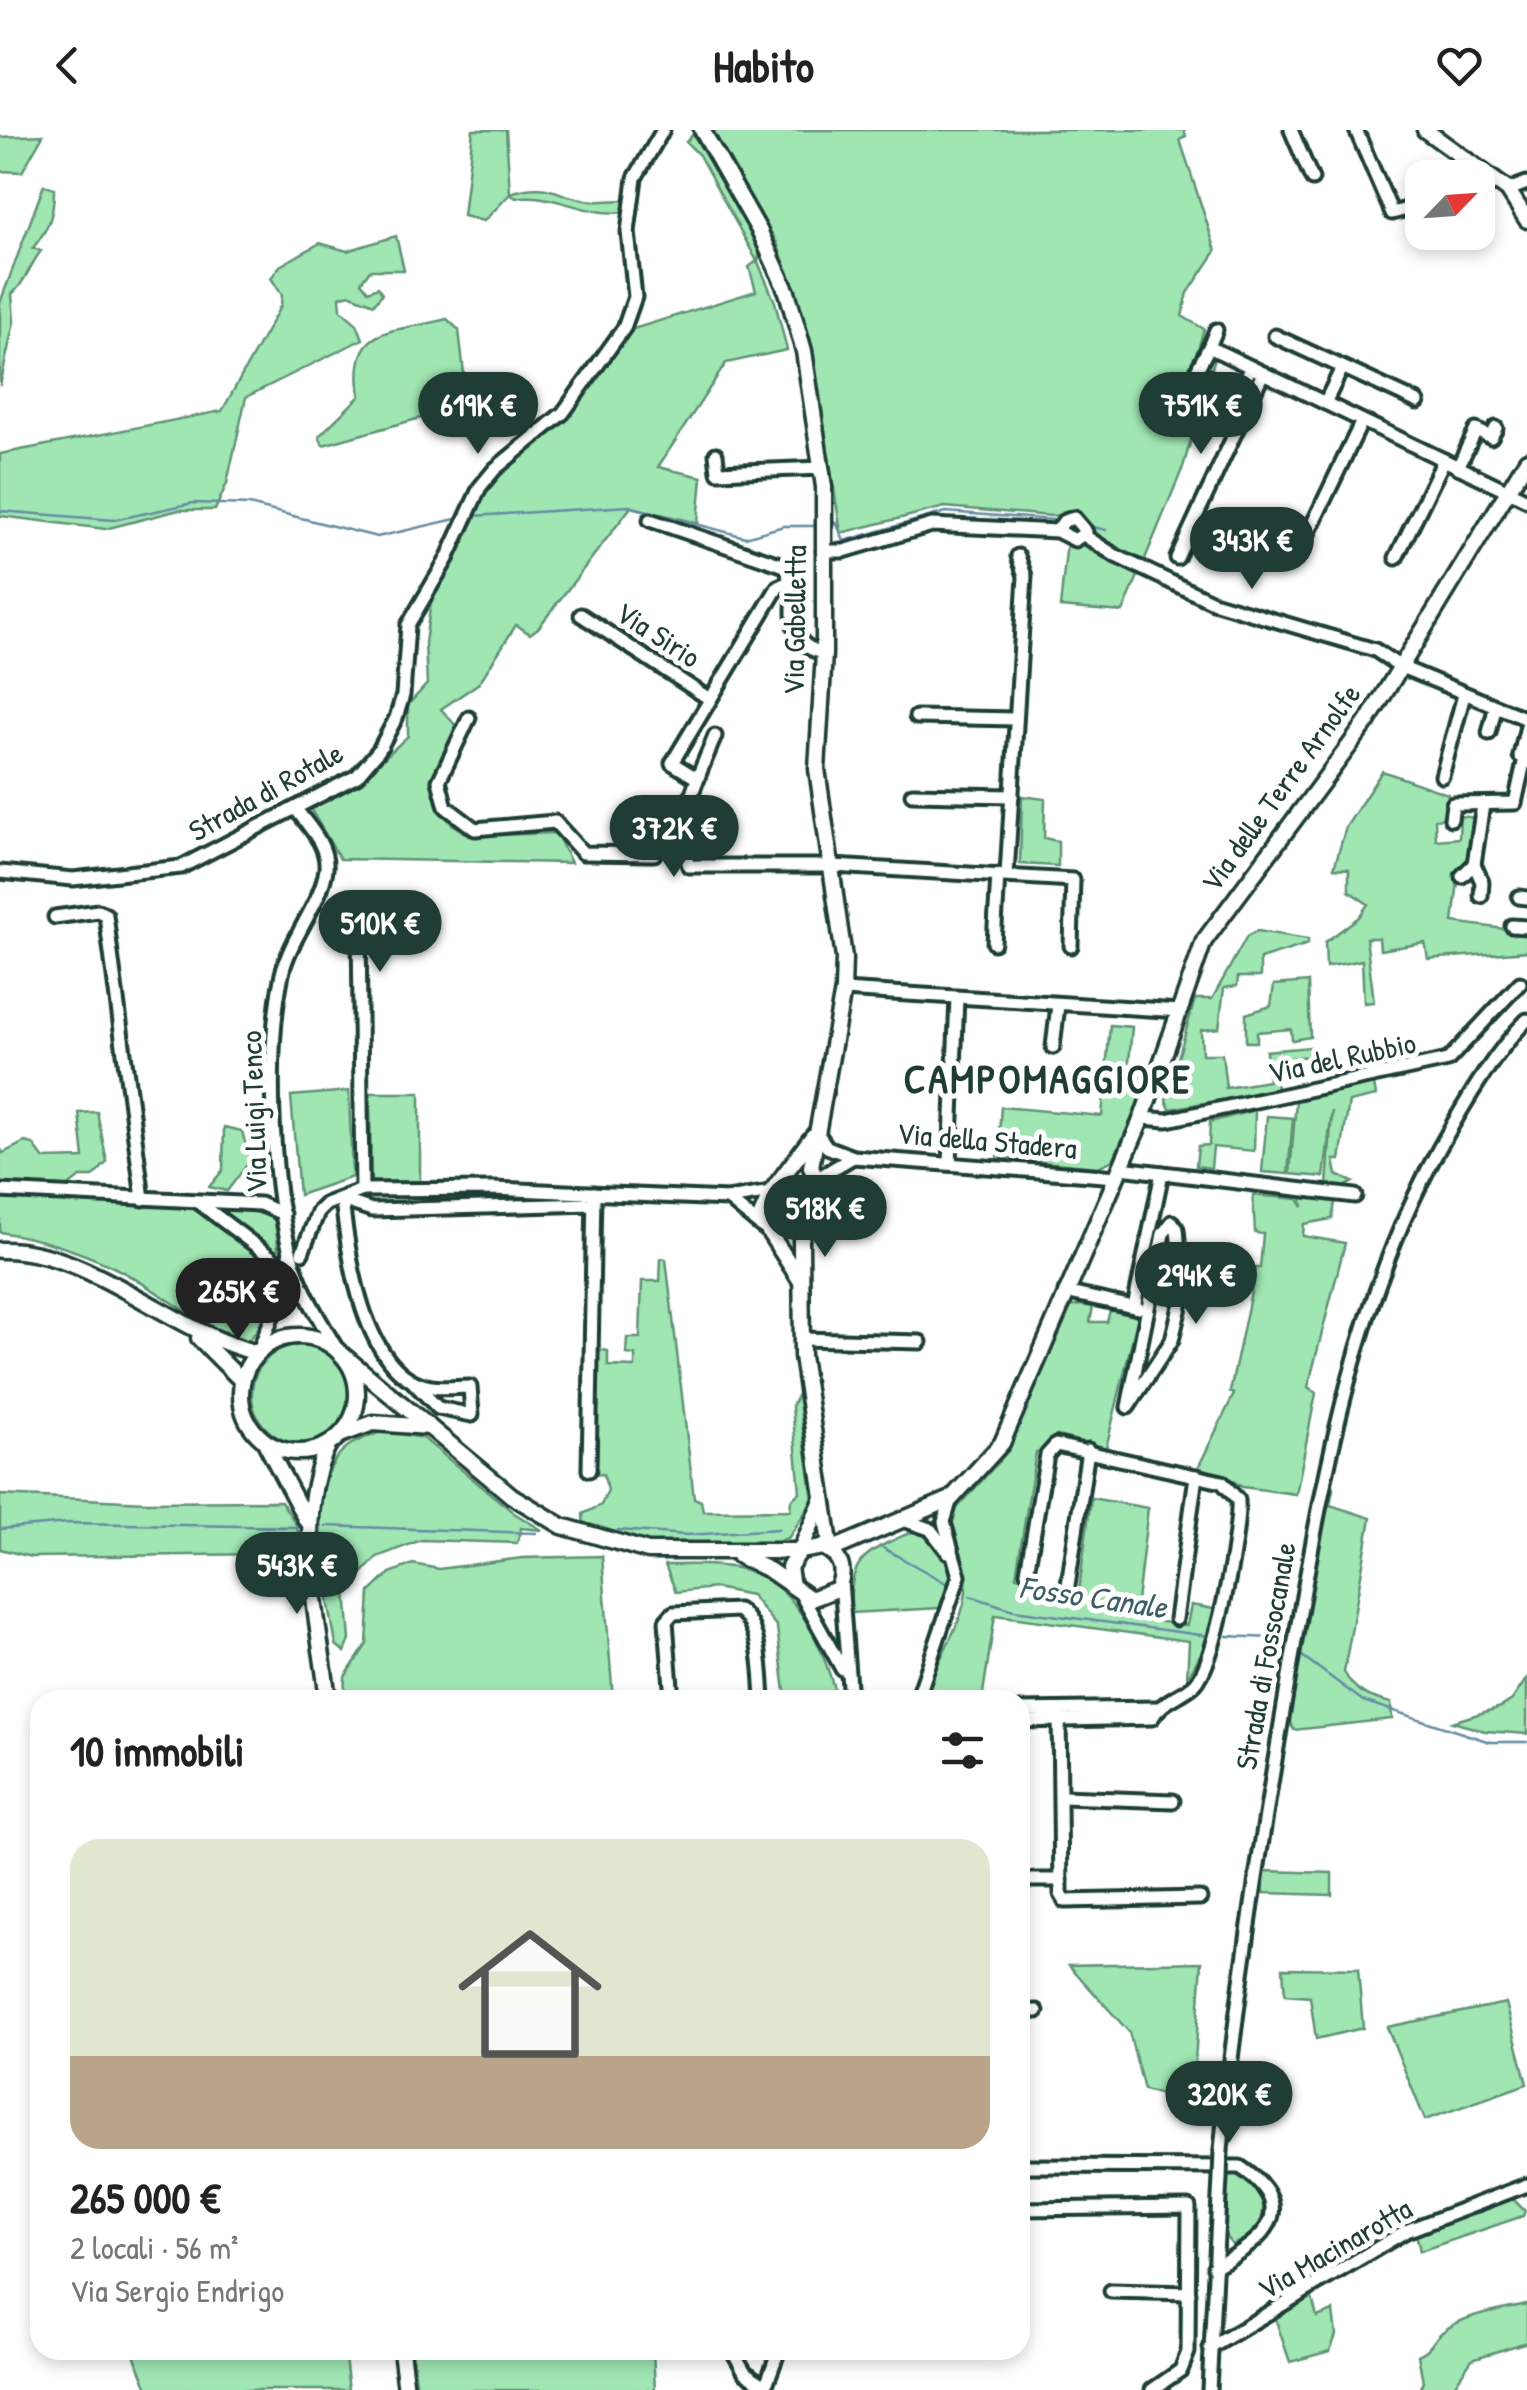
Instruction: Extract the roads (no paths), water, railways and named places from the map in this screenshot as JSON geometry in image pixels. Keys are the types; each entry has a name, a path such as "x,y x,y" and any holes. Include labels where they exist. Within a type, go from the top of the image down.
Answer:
{"street":[{"name":"Strada di Rotale","path":"0,872 73,879 181,867 358,776 379,750 403,695 408,624 447,558 480,487 494,469 563,412 624,328 636,297 628,232 635,178 663,130"},
{"name":"Via Gabelletta","path":"702,130 760,232 788,292 804,352 822,468 824,652 818,770 844,958 843,990 802,1228 802,1339 831,1550"},
{"path":"1291,130 1312,179"},
{"path":"1356,130 1392,214 1405,210"},
{"path":"1425,130 1503,186 1524,213"},
{"path":"1495,187 1527,183"},
{"path":"1524,213 1527,191"},
{"path":"1216,330 1199,374 1240,391 1257,370"},
{"path":"1276,336 1418,402"},
{"path":"1209,347 1527,500"},
{"path":"1325,403 1342,368"},
{"path":"1177,558 1257,370"},
{"path":"1307,536 1362,421"},
{"path":"1458,467 1476,430 1491,438 1496,428"},
{"path":"716,454 718,472 822,468"},
{"path":"1396,558 1444,460"},
{"name":"Via delle Terre Arnolfe","path":"831,1550 906,1521 951,1498 1002,1443 1142,1118 1204,941 1367,722 1527,460"},
{"path":"1057,532 1064,521 1074,518 1082,523 1085,536 1116,556 1213,602 1376,650 1400,667 1527,723 1513,790"},
{"path":"650,520 788,567 789,582 794,587 794,632 803,644 824,652"},
{"path":"823,552 836,553 932,525 1057,532 1076,540 1085,536"},
{"path":"994,943 1012,796 1025,576 1018,556"},
{"name":"Via Sirio","path":"698,779 672,762 778,587 789,582"},
{"name":"Via Sirio","path":"582,614 708,698"},
{"path":"1442,776 1464,695"},
{"path":"1489,733 1495,709"},
{"path":"916,716 1016,720"},
{"path":"469,718 439,780 446,807 474,829 555,822 584,853 654,854 674,818 685,819"},
{"path":"715,736 685,819 683,842 689,866 833,866 1073,880 1071,946"},
{"path":"1451,818 1453,804 1515,803 1527,749"},
{"path":"912,794 1012,796"},
{"path":"1481,896 1482,882 1474,864 1483,806"},
{"name":"Via Luigi Tenco","path":"296,810 322,846 326,866 279,988 274,1099 283,1214 310,1304 338,1351"},
{"path":"1462,876 1474,864"},
{"path":"55,916 98,911 106,915 143,1199"},
{"path":"359,926 362,1190"},
{"path":"1512,926 1527,928"},
{"name":"Via del Rubbio","path":"1142,1118 1167,1120 1448,1060 1520,983"},
{"path":"843,990 1180,1011"},
{"path":"950,1164 957,998"},
{"path":"1054,1047 1058,1004"},
{"name":"Strada di Fossocanale","path":"1210,2348 1221,2150 1236,1996 1272,1759 1321,1488 1356,1344 1391,1248 1431,1160 1467,1100 1527,1020"},
{"name":"Via Gabelletta","path":"802,1288 795,1267 767,1232 762,1210 816,1131"},
{"path":"816,1131 828,1147 847,1156"},
{"name":"Via della Stadera","path":"814,1173 847,1156 1119,1172"},
{"path":"792,1164 814,1173"},
{"path":"1119,1172 1162,1173 1355,1196"},
{"path":"1141,1309 1165,1226 1172,1222 1177,1229 1182,1278 1172,1340 1128,1407 1128,1396 1141,1309 1162,1173"},
{"path":"296,1252 326,1204 362,1190 728,1199 772,1192"},
{"path":"0,1192 260,1204 283,1214"},
{"path":"342,1200 372,1210 594,1198"},
{"path":"589,1470 594,1198"},
{"path":"728,1199 767,1232 792,1238 802,1228"},
{"path":"342,1200 351,1280 377,1338 411,1380 438,1408 472,1416 470,1387 431,1387 411,1380"},
{"path":"198,1202 276,1261"},
{"path":"4,1248 80,1268 191,1330 258,1352"},
{"name":"Via Luigi Tenco","path":"258,1352 296,1252"},
{"path":"1065,1292 1141,1309"},
{"path":"191,1330 242,1381"},
{"path":"310,1530 288,1480 244,1414 242,1381 258,1352 289,1336 324,1341 512,1496 562,1526 648,1550 732,1554 800,1551 815,1546 831,1550 840,1561 848,1690"},
{"path":"802,1339 920,1342"},
{"path":"263,1440 296,1452 330,1444 342,1434 352,1419 356,1383 338,1351"},
{"path":"342,1434 373,1423 432,1428"},
{"path":"327,1690 310,1530 311,1492 330,1444"},
{"path":"1026,1572 1046,1455 1063,1444 1229,1485 1238,1500 1220,1626 1212,1660 1196,1683 1158,1708 1152,1718 1030,1711"},
{"path":"1067,1592 1088,1450"},
{"path":"1176,1619 1196,1476"},
{"path":"824,1494 790,1567 797,1591 846,1678"},
{"path":"921,1690 959,1576 944,1522 951,1498"},
{"path":"827,1510 846,1535 870,1536"},
{"path":"906,1521 930,1528 956,1564"},
{"path":"778,1552 796,1543 811,1526"},
{"path":"732,1554 797,1591 830,1596 870,1536"},
{"path":"671,1690 666,1621 673,1613 738,1610 746,1615 758,1652 762,1690"},
{"path":"1030,1719 1059,1715"},
{"path":"1059,1715 1061,1880 1065,1900 1200,1898"},
{"path":"1062,1797 1173,1800"},
{"path":"1030,1880 1061,1880"},
{"path":"1030,2012 1038,2012"},
{"path":"1030,2166 1240,2167 1260,2180 1270,2198 1271,2224 1260,2241 1214,2267"},
{"name":"Via Macinarotta","path":"1210,2348 1406,2232 1527,2185"},
{"path":"1030,2209 1189,2207 1188,2352 1181,2370 1152,2390"},
{"path":"1110,2292 1189,2293"},
{"path":"1208,2390 1210,2348"},
{"path":"402,2360 406,2390"},
{"path":"737,2360 744,2372 764,2388 772,2360"}],"waterway":[{"path":"0,511 114,520 193,503 249,505 377,537 460,518"},
{"path":"473,516 629,506 745,537 784,526 815,526"},
{"path":"829,523 836,522 844,541 946,512 1054,520"},
{"path":"1093,527 1106,530"},
{"name":"Fosso Canale","path":"0,1529 68,1523 298,1527"},
{"name":"Fosso Canale","path":"326,1526 536,1533"},
{"name":"Fosso Canale","path":"618,1530 688,1535 779,1529"},
{"name":"Fosso Canale","path":"883,1548 946,1583"},
{"name":"Fosso Canale","path":"970,1596 1014,1610 1208,1636"},
{"name":"Fosso Canale","path":"1227,1636 1272,1638"},
{"name":"Fosso Canale","path":"1301,1655 1363,1701 1490,1742 1527,1742"}],"district":[{"name":"CAMPOMAGGIORE","path":"1048,1079"}]}
